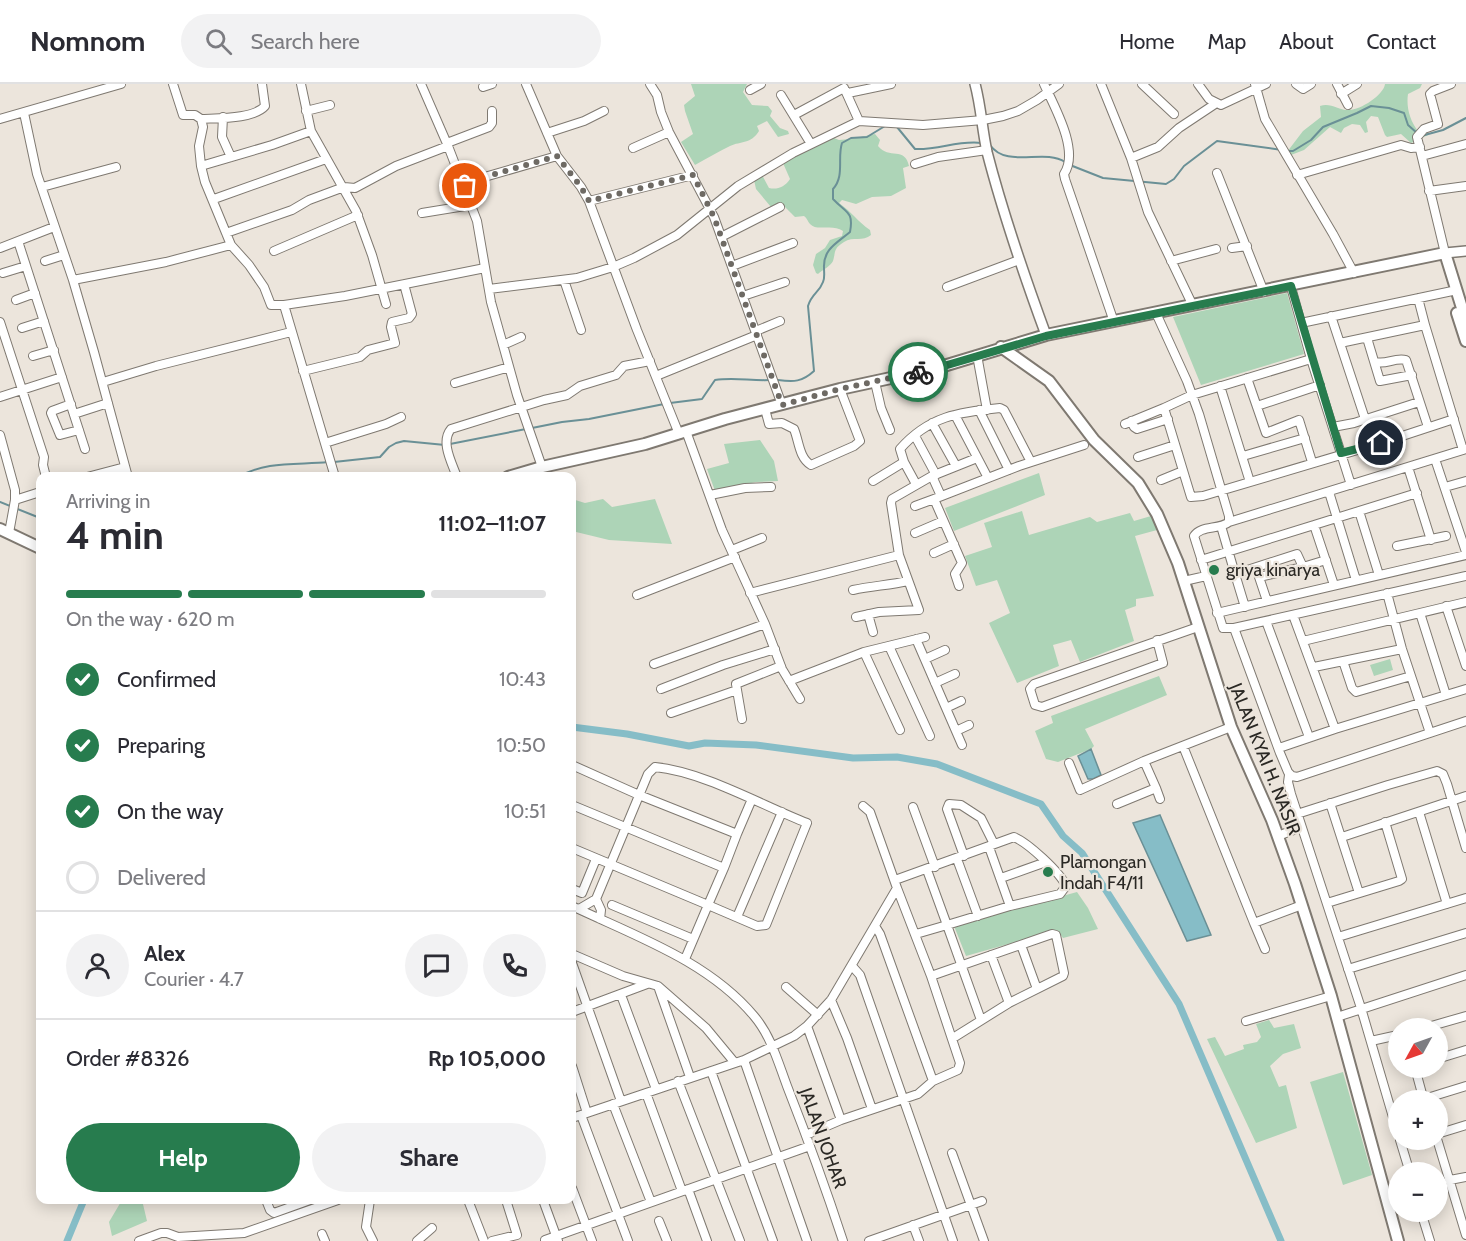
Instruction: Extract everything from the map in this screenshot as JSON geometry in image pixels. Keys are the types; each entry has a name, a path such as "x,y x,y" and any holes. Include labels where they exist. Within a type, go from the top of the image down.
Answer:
{"main road":[{"path":"523,472 617,451 840,389 937,368 1001,347 1046,336 1442,254 1466,341"},
{"path":"1453,291 1466,321"},
{"name":"JALAN KYAI H. NASIR","path":"1001,347 1049,381 1094,440 1138,483 1157,513 1189,580 1198,627 1232,728 1278,836 1331,996 1398,1241"},
{"path":"4,531 36,546"}],"street":[{"path":"0,119 121,84"},
{"path":"173,84 183,115 195,115 201,118 223,117 255,112 265,108 262,84"},
{"path":"301,84 310,130 358,215 386,304"},
{"path":"422,84 465,186 481,234 489,289 503,345 542,466"},
{"path":"483,87 492,84"},
{"path":"526,84 557,156 589,201 656,376 710,495 722,530 765,624 781,666 800,699"},
{"path":"650,84 657,95 669,132 710,208 782,405"},
{"path":"750,90 761,84"},
{"path":"794,115 844,88 891,84"},
{"path":"975,84 986,145 1004,217 1046,336"},
{"path":"489,289 564,280 613,267 677,235 738,186 811,144 859,121 924,125 983,120 1012,113 1037,100 1046,88 1059,84"},
{"path":"1101,84 1131,158 1148,213 1193,306"},
{"path":"1142,84 1174,114"},
{"path":"1198,84 1215,104 1224,105 1255,87 1266,84"},
{"path":"1296,84 1303,89 1311,84"},
{"path":"1337,84 1348,105"},
{"path":"1341,94 1357,84"},
{"path":"1451,84 1430,94 1437,124 1422,130 1418,137 1442,254 1466,251"},
{"path":"1255,87 1264,119 1354,273"},
{"path":"844,88 859,121"},
{"path":"1046,88 1067,139 1065,179 1114,321"},
{"path":"781,95 811,144"},
{"path":"1131,158 1158,147 1179,128 1215,104"},
{"path":"306,111 330,105"},
{"path":"226,233 292,210 309,200 344,188 355,188 396,166 489,127 492,123 492,111"},
{"path":"547,133 584,121 604,111"},
{"path":"24,113 34,162 73,280 126,472"},
{"path":"223,117 222,137 231,157"},
{"path":"201,118 203,127 199,146 205,182 214,199 231,245 264,287 271,305 284,305 382,289 485,268"},
{"path":"201,166 310,130"},
{"path":"633,148 669,132"},
{"path":"1297,175 1401,145 1421,151 1466,144"},
{"path":"915,164 986,145"},
{"path":"465,186 488,176 557,156"},
{"path":"214,199 326,159"},
{"path":"42,187 116,167"},
{"path":"1217,173 1264,292"},
{"path":"589,201 693,175"},
{"path":"1429,191 1466,186"},
{"path":"422,213 471,205"},
{"path":"721,237 780,207"},
{"path":"274,251 358,215"},
{"path":"0,248 54,227"},
{"path":"18,241 85,449"},
{"path":"732,266 794,243"},
{"path":"73,280 166,262 231,245"},
{"path":"1232,248 1247,246"},
{"path":"1172,261 1216,249"},
{"path":"45,261 64,255"},
{"path":"947,288 1019,260"},
{"path":"3,273 26,266"},
{"path":"564,280 581,330"},
{"path":"743,296 785,282"},
{"path":"303,371 360,357 368,350 395,343 392,322 409,318 412,313 404,284"},
{"path":"1291,286 1311,359 1351,484"},
{"path":"1301,323 1453,291"},
{"path":"16,300 35,293"},
{"path":"1418,298 1465,449 1195,534 1223,628 1234,628 1466,576"},
{"path":"284,305 334,472"},
{"path":"1156,313 1192,395 1227,507 1225,524 1228,552 1245,607"},
{"path":"1331,316 1351,383 1365,419"},
{"path":"22,328 44,321"},
{"path":"656,376 780,321"},
{"path":"0,322 44,457 45,472"},
{"path":"1340,344 1425,325"},
{"path":"103,382 156,366 291,332"},
{"path":"503,345 521,337"},
{"path":"1367,338 1381,382 1412,375"},
{"path":"33,356 54,350"},
{"path":"977,355 983,410 1009,470"},
{"path":"1168,419 1137,429 1128,423 1192,395 1311,359"},
{"path":"1376,362 1405,359 1428,428"},
{"path":"455,472 448,448 447,434 455,427 567,395 580,386 616,375 624,366 650,361"},
{"path":"455,383 509,367"},
{"path":"0,397 63,377"},
{"path":"1247,378 1271,448"},
{"path":"875,382 881,408 890,430"},
{"path":"1257,406 1320,385"},
{"path":"1220,386 1250,482"},
{"path":"765,409 769,424 782,423 794,429 801,455 807,464 811,465 854,446 860,440 840,389"},
{"path":"1333,427 1419,402"},
{"path":"74,414 108,403"},
{"path":"71,404 51,413 60,435 79,430"},
{"path":"916,484 900,449 915,435 943,417 1000,408 1004,410 1031,462"},
{"path":"1164,408 1193,498 1454,419"},
{"path":"955,415 988,478"},
{"path":"325,443 401,417"},
{"path":"1266,433 1299,420 1312,462"},
{"path":"932,423 956,466"},
{"path":"0,435 15,490 14,507 4,531"},
{"path":"915,435 934,475 944,521 963,564 955,574 959,586"},
{"path":"1243,456 1305,438"},
{"path":"915,507 1009,470 1084,445"},
{"path":"1138,457 1175,445"},
{"path":"856,617 879,612 919,610 899,555 891,500 934,475 977,458"},
{"path":"1217,613 1466,554 1436,459"},
{"path":"873,482 904,462"},
{"path":"106,472 125,467"},
{"path":"1408,467 1431,540"},
{"path":"1161,480 1183,471"},
{"path":"1445,487 1466,481"},
{"path":"710,495 745,488 771,488"},
{"path":"1329,492 1356,580"},
{"path":"1201,560 1417,493"},
{"path":"14,507 36,494"},
{"path":"1359,511 1379,575"},
{"path":"915,533 944,521"},
{"path":"1314,525 1334,585"},
{"path":"1397,546 1446,536"},
{"path":"637,594 733,554 762,538"},
{"path":"934,553 954,544"},
{"path":"1235,574 1297,554 1303,567"},
{"path":"750,593 899,555"},
{"path":"1259,577 1326,560"},
{"path":"1256,567 1267,601"},
{"path":"1189,580 1206,576"},
{"path":"853,590 908,581"},
{"path":"1387,593 1402,649 1430,733"},
{"path":"1303,642 1466,602"},
{"path":"1446,606 1466,666"},
{"path":"1420,613 1446,695"},
{"path":"868,615 873,632"},
{"path":"1293,615 1335,729"},
{"path":"1266,621 1309,737"},
{"path":"654,664 765,624"},
{"path":"1157,640 1162,663 1042,707 1035,705 1030,689 1034,684 1157,640 1198,627"},
{"path":"1234,628 1289,774 1289,787 1297,814 1328,903 1388,1100"},
{"path":"789,681 864,652 925,637"},
{"path":"916,639 962,746"},
{"path":"889,646 930,736"},
{"path":"661,689 723,665 775,649"},
{"path":"1314,668 1402,649"},
{"path":"925,659 945,650"},
{"path":"864,652 900,730"},
{"path":"1343,661 1352,688 1356,692 1411,676"},
{"path":"742,719 736,684 781,666"},
{"path":"935,682 955,674"},
{"path":"1279,748 1466,689"},
{"path":"671,714 737,690"},
{"path":"946,708 961,701"},
{"path":"1289,774 1297,777 1430,733 1465,724"},
{"path":"956,731 969,725"},
{"path":"1069,763 1080,790 1144,761 1232,728"},
{"path":"1183,746 1264,949"},
{"path":"1144,761 1160,799"},
{"path":"576,767 737,834"},
{"path":"576,850 610,865 708,904 757,926 766,925 807,824 752,799 675,769 655,767 648,774 626,829 610,865 596,898 576,908"},
{"path":"1297,814 1433,771 1443,774 1466,848"},
{"path":"1117,804 1156,789"},
{"path":"1342,837 1466,796"},
{"path":"685,959 752,799"},
{"path":"1330,803 1359,893"},
{"path":"978,916 947,809 949,804 961,805 981,818 1010,906"},
{"path":"806,1135 841,1120 918,1094 933,1081 960,1068 953,1038 916,934 870,812 863,806"},
{"path":"576,807 724,868"},
{"path":"913,807 946,925 981,1020"},
{"path":"736,917 782,812"},
{"path":"1419,812 1447,904"},
{"path":"1328,903 1401,879 1384,822"},
{"path":"1278,836 1301,827"},
{"path":"576,1117 744,1060 772,1047 807,1026 831,1000 896,884 1011,837 1017,838 1046,862 1065,882 1063,892 916,934"},
{"path":"576,891 582,893 596,859"},
{"path":"1000,878 1046,862"},
{"path":"596,898 601,910 600,920"},
{"path":"1338,937 1466,898"},
{"path":"612,905 693,939"},
{"path":"1254,923 1302,905"},
{"name":"JALAN JOHAR","path":"576,908 685,959 748,1008 763,1026 806,1135 843,1241"},
{"path":"874,926 880,934 933,1081"},
{"path":"1348,969 1466,933"},
{"path":"931,976 1052,934 1058,938 1064,975 1009,1003 953,1038"},
{"path":"1021,945 1037,989"},
{"path":"991,955 1009,1003"},
{"path":"576,956 647,984 658,986 706,1028 735,1063"},
{"path":"852,966 860,975 953,1241"},
{"path":"576,974 651,1202"},
{"path":"1337,1017 1466,975"},
{"path":"576,1010 647,984"},
{"path":"658,986 690,1077"},
{"path":"786,987 818,1015"},
{"path":"621,995 656,1089"},
{"path":"1246,1021 1331,996"},
{"path":"831,1000 872,1109"},
{"path":"1448,1021 1466,1016"},
{"path":"807,1026 841,1120"},
{"path":"1371,1041 1388,1037"},
{"path":"1448,1056 1466,1050"},
{"path":"744,1060 807,1241"},
{"path":"711,1071 772,1241"},
{"path":"678,1081 740,1241"},
{"path":"576,1082 584,1114 628,1241"},
{"path":"1448,1092 1466,1086"},
{"path":"646,1093 707,1241"},
{"path":"1448,1131 1466,1125"},
{"path":"545,1240 558,1239 586,1225 810,1146"},
{"path":"1440,1150 1463,1215 1466,1235"},
{"path":"952,1153 984,1241"},
{"path":"1450,1180 1466,1177"},
{"path":"576,1199 592,1241"},
{"path":"869,1241 883,1239 913,1225 982,1201"},
{"path":"268,1204 274,1213 297,1204"},
{"path":"139,1241 160,1233 167,1233 174,1239 244,1233 327,1204"},
{"path":"369,1204 366,1227 373,1241"},
{"path":"470,1204 484,1241"},
{"path":"492,1241 517,1234 507,1204"},
{"path":"545,1204 558,1239"},
{"path":"659,1221 667,1241"},
{"path":"1424,1222 1430,1241"},
{"path":"913,1225 919,1241"},
{"path":"417,1241 432,1228"}],"green space":[{"path":"691,84 747,84 743,92 752,105 768,106 772,111 770,116 780,128 788,131 789,134 778,137 767,121 757,126 759,131 753,138 730,146 695,165 681,142 693,134 684,105 695,96"},
{"path":"1385,84 1422,84 1420,88 1408,94 1409,114 1418,131 1428,132 1428,135 1411,143 1401,134 1387,137 1378,117 1371,116 1366,122 1368,132 1365,133 1360,125 1352,124 1344,128 1341,133 1330,127 1304,150 1291,155 1287,152 1303,131 1321,117 1320,106 1327,105 1353,110 1370,102 1380,93"},
{"path":"875,134 880,140 878,146 882,150 904,156 907,160 909,166 903,168 906,188 891,196 872,197 856,204 842,200 839,203 870,230 871,235 847,240 840,244 832,263 818,274 813,265 816,254 825,248 830,240 842,236 843,231 813,226 804,216 795,217 782,204 771,207 756,189 754,180 762,175 769,188 781,187 790,179 783,163 824,141"},
{"path":"1287,293 1304,354 1201,385 1173,317"},
{"path":"760,440 774,461 778,481 756,482 715,491 707,469 729,463 724,444"},
{"path":"1039,473 1045,495 954,531 945,508"},
{"path":"603,499 612,507 655,499 672,544 609,540 576,532 576,500 585,503"},
{"path":"1022,511 1029,535 1090,517 1097,522 1130,513 1134,521 1151,516 1157,530 1135,536 1154,596 1136,599 1136,606 1125,610 1134,641 1080,662 1071,640 1053,645 1059,666 1017,683 989,623 1010,613 997,580 976,586 965,556 992,547 984,523"},
{"path":"1390,659 1393,670 1374,676 1370,665"},
{"path":"1159,676 1167,695 1085,729 1094,746 1091,749 1058,762 1046,759 1035,731 1053,723 1051,716"},
{"path":"1077,892 1098,929 1063,938 1057,930 966,956 954,926"},
{"path":"1269,1020 1274,1028 1294,1024 1301,1048 1283,1054 1270,1066 1279,1087 1286,1085 1297,1128 1256,1143 1207,1039 1215,1037 1225,1056 1244,1049 1243,1045 1257,1042 1261,1037 1256,1024"},
{"path":"1343,1072 1372,1175 1343,1185 1310,1082"},
{"path":"120,1204 143,1204 147,1221 112,1236 109,1222"}],"water":[{"path":"1091,749 1101,775 1088,779 1078,756"},
{"path":"1160,815 1211,935 1187,941 1133,823"}],"waterway":[{"path":"1287,151 1293,151 1311,140 1323,127 1371,106 1404,113 1408,125 1417,133"},
{"path":"1421,136 1443,130 1466,118"},
{"path":"778,380 798,380 814,371 808,306 824,280 824,261 828,251 850,232 851,225 848,213 833,199 833,189 840,173 842,143 851,138 867,137 885,126"},
{"path":"897,127 915,149 982,143"},
{"path":"1070,165 1103,178 1166,184 1174,179 1184,166 1217,141 1282,150"},
{"path":"990,145 997,152 1006,156 1047,157 1065,162"},
{"path":"670,403 702,399 715,380 770,380"},
{"path":"532,428 664,404"},
{"path":"334,462 380,457 389,447 404,441 445,445 526,429"},
{"path":"249,472 270,466 328,462"},
{"path":"0,502 36,516"},
{"path":"576,728 627,734 689,746 705,743 756,745 853,758 897,757 937,764 1041,804 1063,836 1082,853 1179,1004 1281,1241"},
{"path":"67,1241 82,1204"}],"way so far":[{"path":"465,186 488,176 557,156 589,201 693,175 714,217 782,405 840,389 918,372"}],"place":[{"name":"griya kinarya","path":"1214,570"},
{"name":"Plamongan Indah F4/11","path":"1048,872"}],"route":[{"path":"918,372 1001,347 1078,328 1291,286 1341,453 1381,443"}]}
